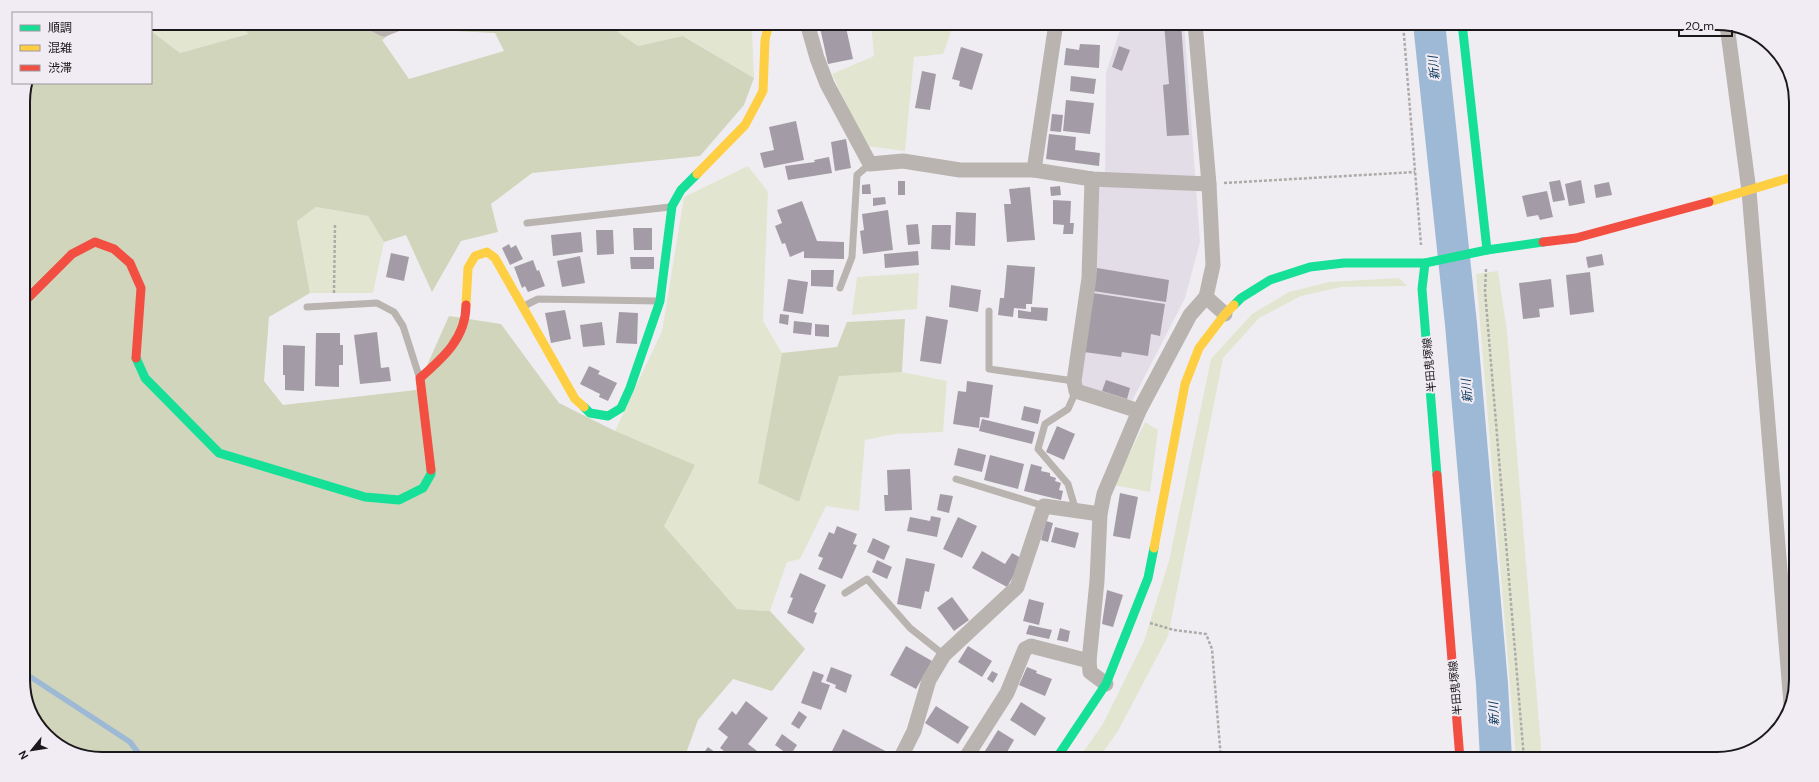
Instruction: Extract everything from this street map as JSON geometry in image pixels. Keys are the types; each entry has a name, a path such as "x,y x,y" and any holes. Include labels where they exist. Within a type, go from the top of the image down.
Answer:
{"street":[{"path":"30,296 72,254 95,242 114,249 130,263 141,288 136,357 145,378 219,453 365,497 399,500 423,488 431,474 420,378 434,366 458,338 465,321 467,268 475,256 487,252 496,258 575,399 590,413 608,416 621,408 630,388 660,301 672,206 681,190 745,125 763,91 765,40 767,30"},
{"path":"809,30 816,58 827,84 870,164 903,161 960,170 1034,170 1092,179 1209,184"},
{"path":"1034,170 1055,30"},
{"path":"1106,684 1090,672 1089,661 1097,581 1100,514 1104,494 1139,411 1190,315 1206,297 1213,265 1209,184 1195,30"},
{"path":"1463,30 1487,250"},
{"path":"1728,31 1749,191 1789,680"},
{"path":"1061,752 1106,684 1148,578 1185,384 1199,348 1225,314 1241,298 1270,280 1310,267 1344,263 1425,263 1487,250 1576,238 1749,191 1789,178"},
{"path":"1092,179 1088,278 1075,386 1139,411"},
{"name":"半田鬼塚線","path":"1425,263 1422,289 1459,752"},
{"path":"1206,297 1225,314"},
{"path":"904,752 914,731 929,680 944,656 1017,587 1044,506 1100,514"},
{"path":"969,752 1007,692 1025,649 1031,646 1089,661"}],"lane":[{"path":"840,288 852,257 857,175 870,164"},
{"path":"527,223 672,206"},
{"path":"523,307 538,299 660,301"},
{"path":"307,307 377,303 394,312 403,326 420,378"},
{"path":"989,311 989,369 1075,386 1068,409 1045,424 1038,449 1068,484 1076,511"},
{"path":"956,479 1044,506"},
{"path":"845,593 868,579 910,628 944,656"}],"path":[{"path":"1404,30 1420,241 1425,263"},
{"path":"1209,184 1415,172"},
{"path":"334,306 335,224"},
{"path":"1487,250 1485,291 1523,752"},
{"path":"1133,618 1174,630 1206,634 1212,649 1220,752"}],"shaded area":[{"path":"1120,30 1185,30 1200,242 1185,298 1132,401 1078,386 1095,185 1105,186 1106,73"}],"green space":[{"path":"152,30 245,30 248,34 180,53 152,32"},
{"path":"245,30 395,30 382,40 409,79 504,51 495,33 454,30 615,30 638,46 683,36 754,78 744,105 700,156 532,173 491,204 498,232 461,241 432,292 406,235 384,242 368,216 316,207 297,221 310,293 269,317 264,381 283,405 416,390 449,316 501,324 559,403 615,431 695,465 664,526 737,609 770,611 805,649 772,691 733,679 698,720 687,752 102,752 88,751 75,747 62,740 48,727 37,712 31,694 30,685 30,97 32,84 152,84 152,32 180,53 248,34"},
{"path":"615,30 752,30 754,78 684,36 638,46"},
{"path":"872,30 952,30 943,54 914,57 905,151 866,146 832,74 874,56"},
{"path":"748,166 768,192 763,321 782,353 758,483 799,502 839,375 902,372 947,381 943,432 895,434 865,440 859,511 826,506 800,559 787,562 770,611 737,609 663,525 615,431 662,331 684,197"},
{"path":"316,207 368,216 384,242 373,293 310,293 297,220"},
{"path":"1498,271 1507,331 1541,752 1515,752 1476,274"},
{"path":"919,273 917,309 852,315 857,277"},
{"path":"1399,278 1407,286 1341,287 1301,296 1259,318 1223,358 1168,636 1118,731 1103,752 1083,752 1103,724 1144,641 1169,561 1211,359 1252,314 1289,292 1329,282"},
{"path":"905,319 902,372 839,376 799,502 758,483 782,353 837,347 847,322"},
{"path":"1145,422 1158,430 1150,492 1114,485"}],"building":[{"path":"821,30 847,30 853,59 828,64"},
{"path":"1165,30 1182,30 1189,135 1167,136 1163,85 1169,84"},
{"path":"1080,44 1100,45 1099,68 1064,65 1066,48 1079,50"},
{"path":"1119,46 1130,50 1122,71 1112,67"},
{"path":"961,47 983,54 972,90 959,86 960,81 952,79"},
{"path":"922,71 936,74 930,110 915,108"},
{"path":"1071,76 1096,79 1094,94 1070,91"},
{"path":"1066,100 1094,103 1090,134 1063,131"},
{"path":"1052,114 1063,115 1061,132 1050,131"},
{"path":"796,121 804,160 764,168 760,153 774,150 769,127"},
{"path":"1049,134 1076,137 1075,150 1100,153 1099,166 1046,159"},
{"path":"846,139 851,168 835,171 831,142"},
{"path":"829,157 832,173 788,180 785,166 815,162 814,160"},
{"path":"1560,180 1565,200 1553,202 1549,182"},
{"path":"1581,180 1585,203 1569,206 1565,184"},
{"path":"898,181 905,181 905,195 898,195"},
{"path":"1609,182 1612,195 1596,198 1594,185"},
{"path":"870,184 871,194 862,194 862,185"},
{"path":"1060,186 1061,195 1051,196 1050,187"},
{"path":"1030,187 1035,240 1007,242 1004,204 1011,204 1009,189"},
{"path":"1547,191 1553,217 1540,220 1538,215 1527,217 1522,196"},
{"path":"885,197 886,204 873,206 873,198"},
{"path":"1053,200 1071,201 1070,223 1074,223 1073,234 1063,234 1064,225 1053,224"},
{"path":"802,201 817,241 844,242 844,259 804,258 804,251 790,257 785,243 782,244 775,226 782,223 777,210"},
{"path":"888,210 893,250 863,254 860,231 864,230 862,214"},
{"path":"956,212 976,213 975,246 955,245"},
{"path":"918,224 920,244 908,245 906,225"},
{"path":"932,225 951,225 950,250 931,249"},
{"path":"633,228 652,228 652,250 634,250"},
{"path":"596,230 613,230 614,254 597,255"},
{"path":"581,232 583,252 553,256 551,235"},
{"path":"509,244 511,248 516,245 523,259 510,265 502,248"},
{"path":"918,251 919,265 885,268 884,254"},
{"path":"391,253 409,257 404,281 386,277"},
{"path":"1602,254 1604,265 1588,268 1586,257"},
{"path":"580,256 585,283 562,287 557,261"},
{"path":"630,257 654,257 654,269 631,269"},
{"path":"533,260 537,271 539,270 545,286 528,292 525,286 522,288 514,267"},
{"path":"1007,265 1035,267 1032,304 1026,304 1026,309 1014,308 1013,317 998,315 1000,298 1004,298"},
{"path":"1097,268 1169,280 1166,302 1093,291"},
{"path":"811,270 834,270 833,287 811,286"},
{"path":"1590,272 1594,312 1570,315 1566,275"},
{"path":"788,279 808,282 803,314 783,311"},
{"path":"1551,279 1554,307 1539,309 1540,317 1523,319 1519,283"},
{"path":"951,285 981,290 978,312 949,307"},
{"path":"1093,293 1165,304 1160,336 1151,334 1148,356 1122,352 1121,357 1084,352"},
{"path":"1031,307 1048,308 1047,321 1018,318 1018,310 1031,312"},
{"path":"565,310 571,339 551,343 545,313"},
{"path":"619,312 638,313 637,344 616,343"},
{"path":"780,314 789,315 788,325 779,323"},
{"path":"926,316 948,320 941,364 920,361"},
{"path":"794,321 812,323 811,335 793,333"},
{"path":"602,322 605,345 583,347 580,325"},
{"path":"815,324 829,325 829,337 815,336"},
{"path":"377,332 381,368 389,367 391,381 360,384 354,335"},
{"path":"316,333 340,333 340,345 343,345 343,365 339,365 339,387 315,386"},
{"path":"283,345 305,346 304,391 285,390 285,375 283,375"},
{"path":"589,366 600,371 598,374 617,383 608,401 599,397 600,394 580,384"},
{"path":"1106,380 1130,388 1127,399 1102,391"},
{"path":"967,381 993,385 989,418 980,417 979,428 953,424 958,391 966,392"},
{"path":"1024,406 1041,410 1038,424 1021,420"},
{"path":"982,419 1035,432 1032,444 979,431"},
{"path":"1057,426 1075,434 1064,460 1046,452"},
{"path":"958,448 986,455 982,472 954,465"},
{"path":"990,455 1024,464 1018,489 984,480"},
{"path":"1031,464 1042,467 1041,471 1050,473 1050,476 1056,478 1055,481 1061,483 1059,490 1063,491 1061,500 1024,491"},
{"path":"910,469 912,510 885,511 884,495 888,495 887,470"},
{"path":"1120,493 1138,497 1130,539 1113,536"},
{"path":"940,494 953,496 949,513 937,510"},
{"path":"931,516 941,518 937,537 907,531 910,517 930,521"},
{"path":"958,517 977,526 962,558 943,549"},
{"path":"1046,521 1053,523 1048,542 1041,540"},
{"path":"837,526 857,534 853,544 857,545 842,579 818,569 823,558 818,556 829,532 834,534"},
{"path":"1055,527 1079,533 1075,548 1051,542"},
{"path":"873,538 890,546 884,560 867,552"},
{"path":"982,551 1005,564 1012,553 1023,559 1007,587 972,568"},
{"path":"906,558 935,564 929,592 925,591 921,609 897,604"},
{"path":"877,560 892,567 887,579 872,572"},
{"path":"800,573 826,585 814,612 817,613 813,624 787,613 793,598 790,597"},
{"path":"1107,590 1123,595 1113,627 1102,624"},
{"path":"952,597 969,620 954,631 937,608"},
{"path":"1029,599 1044,603 1039,625 1023,621"},
{"path":"1029,625 1052,630 1049,639 1026,634"},
{"path":"1060,628 1070,631 1068,642 1057,640"},
{"path":"906,646 932,661 916,689 890,675"},
{"path":"968,646 992,661 982,677 958,662"},
{"path":"831,667 852,675 846,693 835,688 836,685 826,681"},
{"path":"1027,667 1037,671 1036,673 1052,679 1045,696 1019,685"},
{"path":"813,671 824,675 821,682 830,685 821,710 801,703"},
{"path":"992,671 998,674 993,683 987,679"},
{"path":"746,701 768,718 748,744 758,752 725,752 720,748 728,737 718,729 732,711 736,715"},
{"path":"1021,702 1046,718 1035,736 1010,720"},
{"path":"936,706 969,727 958,744 925,723"},
{"path":"799,711 807,717 799,729 791,724"},
{"path":"843,729 887,752 832,752"},
{"path":"998,730 1014,740 1007,752 984,752"},
{"path":"782,734 797,745 793,752 785,752 775,745"},
{"path":"708,747 715,752 704,752"}],"waterway":[{"name":"新川","path":"1430,30 1461,324 1492,684 1496,752"},
{"path":"30,677 130,742 138,752"}],"traffic: fast":[{"path":"1463,30 1487,250"},
{"path":"584,407 590,413 608,416 621,408 630,388 660,301 672,206 681,190 697,174"},
{"path":"1234,305 1241,298 1270,280 1310,267 1344,263 1425,263 1487,250 1543,242"},
{"path":"1425,263 1422,289 1437,475"},
{"path":"136,358 145,378 219,453 365,497 399,500 423,488 431,474 431,470"},
{"path":"1061,752 1106,684 1148,578 1154,548"}],"traffic: slow":[{"path":"697,174 745,125 763,91 765,40 767,30"},
{"path":"1709,202 1789,178"},
{"path":"466,305 468,268 475,256 487,252 495,258 575,399 584,407"},
{"path":"1154,548 1185,384 1199,348 1225,314 1234,305"}],"traffic: jam":[{"path":"1543,242 1576,238 1709,202"},
{"path":"30,296 72,254 95,242 114,249 130,263 141,288 136,358"},
{"path":"431,470 420,378 445,355 458,337 465,317 466,305"},
{"path":"1437,475 1459,752"}]}
